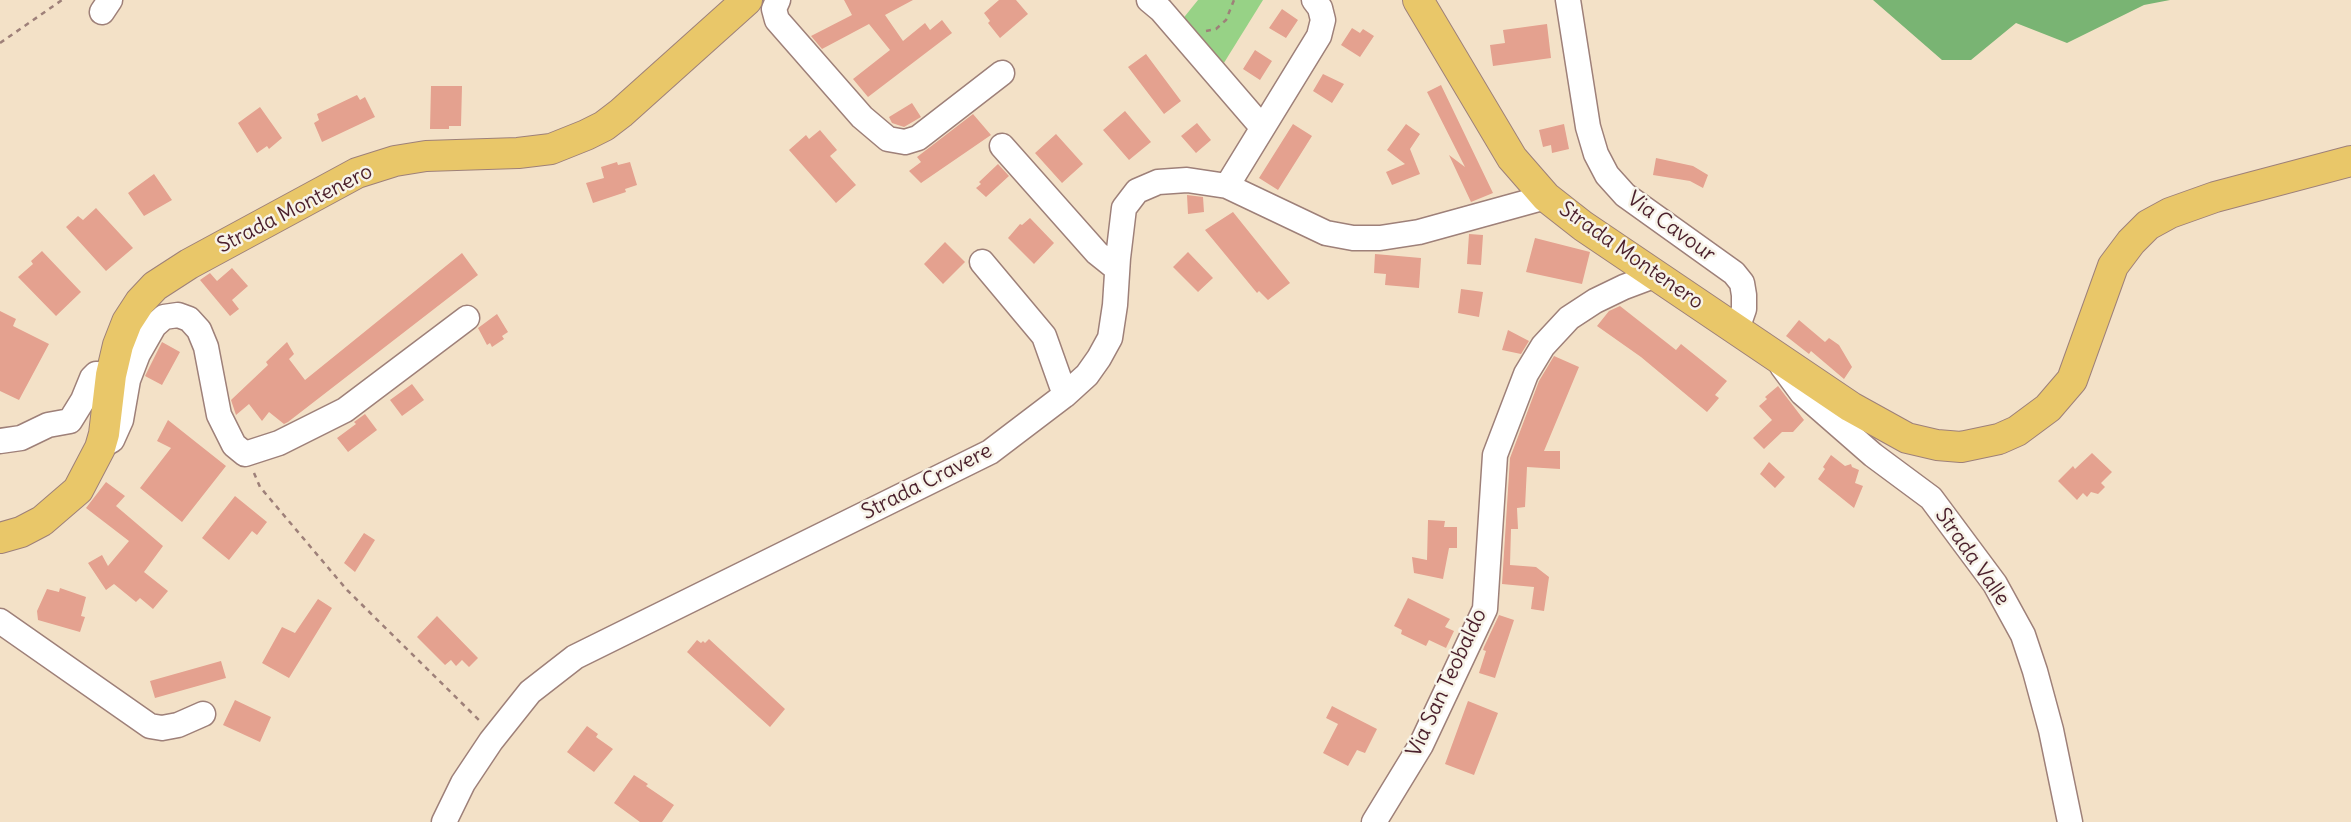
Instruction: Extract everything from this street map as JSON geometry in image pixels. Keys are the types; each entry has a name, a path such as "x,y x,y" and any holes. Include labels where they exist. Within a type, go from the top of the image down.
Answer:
{"main road":[{"name":"Strada Montenero","path":"0,538 32,526 61,506 78,490 100,448 118,345 127,322 155,286 189,264 357,173 395,161 426,156 518,153 551,149 586,135 621,113 747,0"},
{"name":"Strada Montenero","path":"1418,0 1512,158 1546,197 1583,226 1852,407 1907,438 1937,445 1961,447 1999,439 2017,431 2048,408 2072,380 2113,266 2130,242 2148,225 2170,213 2215,197 2351,161"}],"street":[{"path":"778,0 774,9 777,20 862,117 888,139 905,142 918,138 1002,74"},
{"path":"1227,186 1261,126 1319,36 1323,20 1320,8 1314,0"},
{"name":"Via Cavour","path":"1569,0 1588,127 1596,154 1607,174 1625,195 1734,272 1742,283 1744,295 1744,309 1737,329"},
{"path":"1159,3 1261,126"},
{"path":"1002,146 1097,253 1117,269"},
{"name":"Strada Cravere","path":"444,822 463,783 495,735 530,692 575,657 990,452 1087,375 1110,338 1124,208 1137,191 1158,182 1178,181 1227,186 1326,233 1353,238 1380,238 1419,232 1546,197"},
{"path":"982,261 1044,336 1065,395"},
{"name":"Via San Teobaldo","path":"1374,822 1422,745 1485,609 1495,455 1526,374 1543,346 1569,318 1595,301 1657,275"},
{"path":"100,448 112,440 121,420 128,380 138,354 154,327 164,317 178,315 189,319 199,330 206,347 219,415 234,445 246,454 279,443 345,410 467,318"},
{"name":"Strada Valle","path":"1773,355 1802,393 1873,455 1931,498 1995,584 2023,635 2035,671 2051,730 2070,822"},
{"path":"0,441 21,438 48,425 70,421 92,378 96,374 111,375"},
{"path":"0,621 150,726 178,725 202,714"}],"path":[{"path":"0,43 62,0"},
{"path":"1187,40 1196,33 1221,25 1230,13 1234,0"},
{"path":"246,454 260,487 346,590 495,735"}],"green space":[{"path":"1198,0 1263,0 1222,66 1181,21"},
{"path":"1873,0 2170,0 2144,5 2067,43 2016,23 1971,60 1942,60"}],"building":[{"path":"844,0 913,0 885,15 903,41 925,23 930,30 942,20 952,33 868,97 853,79 890,50 869,24 822,49 811,36 852,15"},
{"path":"999,0 1016,0 1028,14 1000,38 984,13"},
{"path":"1282,9 1298,20 1286,38 1269,28"},
{"path":"1547,24 1551,58 1493,66 1490,45 1505,43 1503,30"},
{"path":"1352,28 1360,33 1363,29 1374,36 1360,57 1341,45"},
{"path":"1255,50 1272,61 1260,80 1243,69"},
{"path":"1146,54 1181,101 1164,114 1128,67"},
{"path":"1323,74 1344,84 1332,103 1313,91"},
{"path":"1441,85 1493,193 1471,202 1449,155 1465,167 1427,92"},
{"path":"431,86 462,86 461,126 430,129"},
{"path":"357,95 360,100 365,97 375,117 322,142 314,123 319,120 317,114"},
{"path":"912,103 921,117 904,127 892,123 889,117"},
{"path":"260,107 282,138 269,149 267,146 257,153 238,123"},
{"path":"1125,111 1151,142 1129,160 1103,130"},
{"path":"973,114 991,135 921,183 909,171 921,162 917,157"},
{"path":"1197,123 1211,140 1196,153 1181,136"},
{"path":"1293,124 1312,136 1278,190 1259,178"},
{"path":"1406,124 1420,134 1410,149 1420,174 1392,185 1386,172 1405,164 1387,150"},
{"path":"1564,124 1569,149 1552,153 1551,145 1543,147 1539,130"},
{"path":"820,130 837,150 830,156 856,185 836,203 789,150 806,135 809,139"},
{"path":"1056,134 1083,164 1062,183 1035,153"},
{"path":"1656,158 1693,166 1708,175 1703,188 1690,181 1653,175"},
{"path":"617,162 618,165 630,162 637,185 625,189 626,192 593,203 586,183 604,178 601,167"},
{"path":"998,164 1009,176 986,197 976,188"},
{"path":"154,174 172,200 144,216 128,193"},
{"path":"1187,195 1203,197 1204,212 1188,214"},
{"path":"96,208 133,248 106,271 66,227 78,216 83,220"},
{"path":"1233,212 1290,283 1268,300 1259,291 1257,293 1205,230"},
{"path":"1030,218 1054,243 1034,264 1008,238 1020,224"},
{"path":"1469,234 1483,235 1481,265 1467,264"},
{"path":"1535,238 1590,252 1582,284 1526,272"},
{"path":"945,242 965,262 943,284 924,264"},
{"path":"42,251 81,292 56,316 18,277 33,264 31,261"},
{"path":"1188,252 1213,278 1198,292 1173,267"},
{"path":"462,253 478,275 288,422 284,424 269,412 262,421 249,404 236,415 231,400 268,365 266,362 287,342 294,354 289,359 305,380"},
{"path":"1375,254 1421,258 1419,288 1385,285 1386,274 1374,273"},
{"path":"232,268 248,286 232,300 239,309 230,316 200,280 210,273 217,281"},
{"path":"1461,289 1483,292 1479,317 1458,313"},
{"path":"1620,306 1676,350 1681,344 1727,381 1715,395 1719,398 1707,412 1641,357 1597,326 1609,311"},
{"path":"0,311 16,319 13,326 49,344 19,400 0,391"},
{"path":"497,314 508,332 502,336 504,339 492,347 490,343 487,345 478,328"},
{"path":"1799,320 1825,342 1829,338 1839,345 1852,367 1844,379 1811,351 1809,354 1786,336"},
{"path":"1508,330 1529,341 1521,354 1502,350"},
{"path":"162,342 180,352 162,385 145,376"},
{"path":"1554,356 1579,367 1544,451 1560,451 1560,469 1527,467 1525,507 1517,508 1518,529 1511,529 1510,565 1536,567 1549,577 1544,611 1531,609 1534,587 1502,584 1510,458 1539,381"},
{"path":"412,384 424,400 402,416 390,400"},
{"path":"1778,386 1804,420 1793,432 1782,432 1764,449 1753,438 1772,420 1759,406"},
{"path":"365,414 377,430 348,452 337,438"},
{"path":"168,420 226,466 182,522 140,488 171,448 157,441"},
{"path":"2092,453 2112,472 2101,483 2105,487 2098,494 2091,492 2087,497 2083,493 2077,500 2058,481"},
{"path":"1831,455 1845,466 1851,464 1859,470 1855,483 1863,486 1854,508 1818,479"},
{"path":"1769,462 1785,477 1775,488 1760,474"},
{"path":"106,482 125,496 116,506 163,546 144,572 168,591 153,609 140,598 136,602 114,584 106,590 88,563 102,555 108,566 129,541 86,508"},
{"path":"235,496 267,522 257,535 252,531 229,560 202,538"},
{"path":"1428,520 1445,521 1444,527 1457,527 1457,548 1449,548 1443,579 1414,573 1412,557 1427,560"},
{"path":"364,533 375,540 355,572 344,563"},
{"path":"60,588 86,597 81,616 85,617 80,632 38,620 37,611 47,589 59,592"},
{"path":"1408,598 1450,619 1445,627 1454,631 1446,648 1429,640 1426,646 1401,634 1402,630 1394,626"},
{"path":"318,599 332,608 289,678 262,663 282,627 295,633"},
{"path":"1499,615 1514,620 1495,678 1479,673 1486,651 1483,650 1484,647"},
{"path":"437,616 478,658 469,667 462,660 456,666 451,660 445,665 417,637"},
{"path":"709,639 785,709 770,727 687,652 697,640 705,643"},
{"path":"221,661 226,678 155,698 150,681"},
{"path":"235,700 271,717 260,742 223,725"},
{"path":"1468,701 1498,713 1474,775 1445,764"},
{"path":"1332,706 1377,729 1365,753 1357,750 1348,766 1323,753 1338,724 1326,718"},
{"path":"587,726 598,734 596,737 613,749 594,772 567,752"},
{"path":"634,775 674,805 662,822 640,822 614,803"}]}
